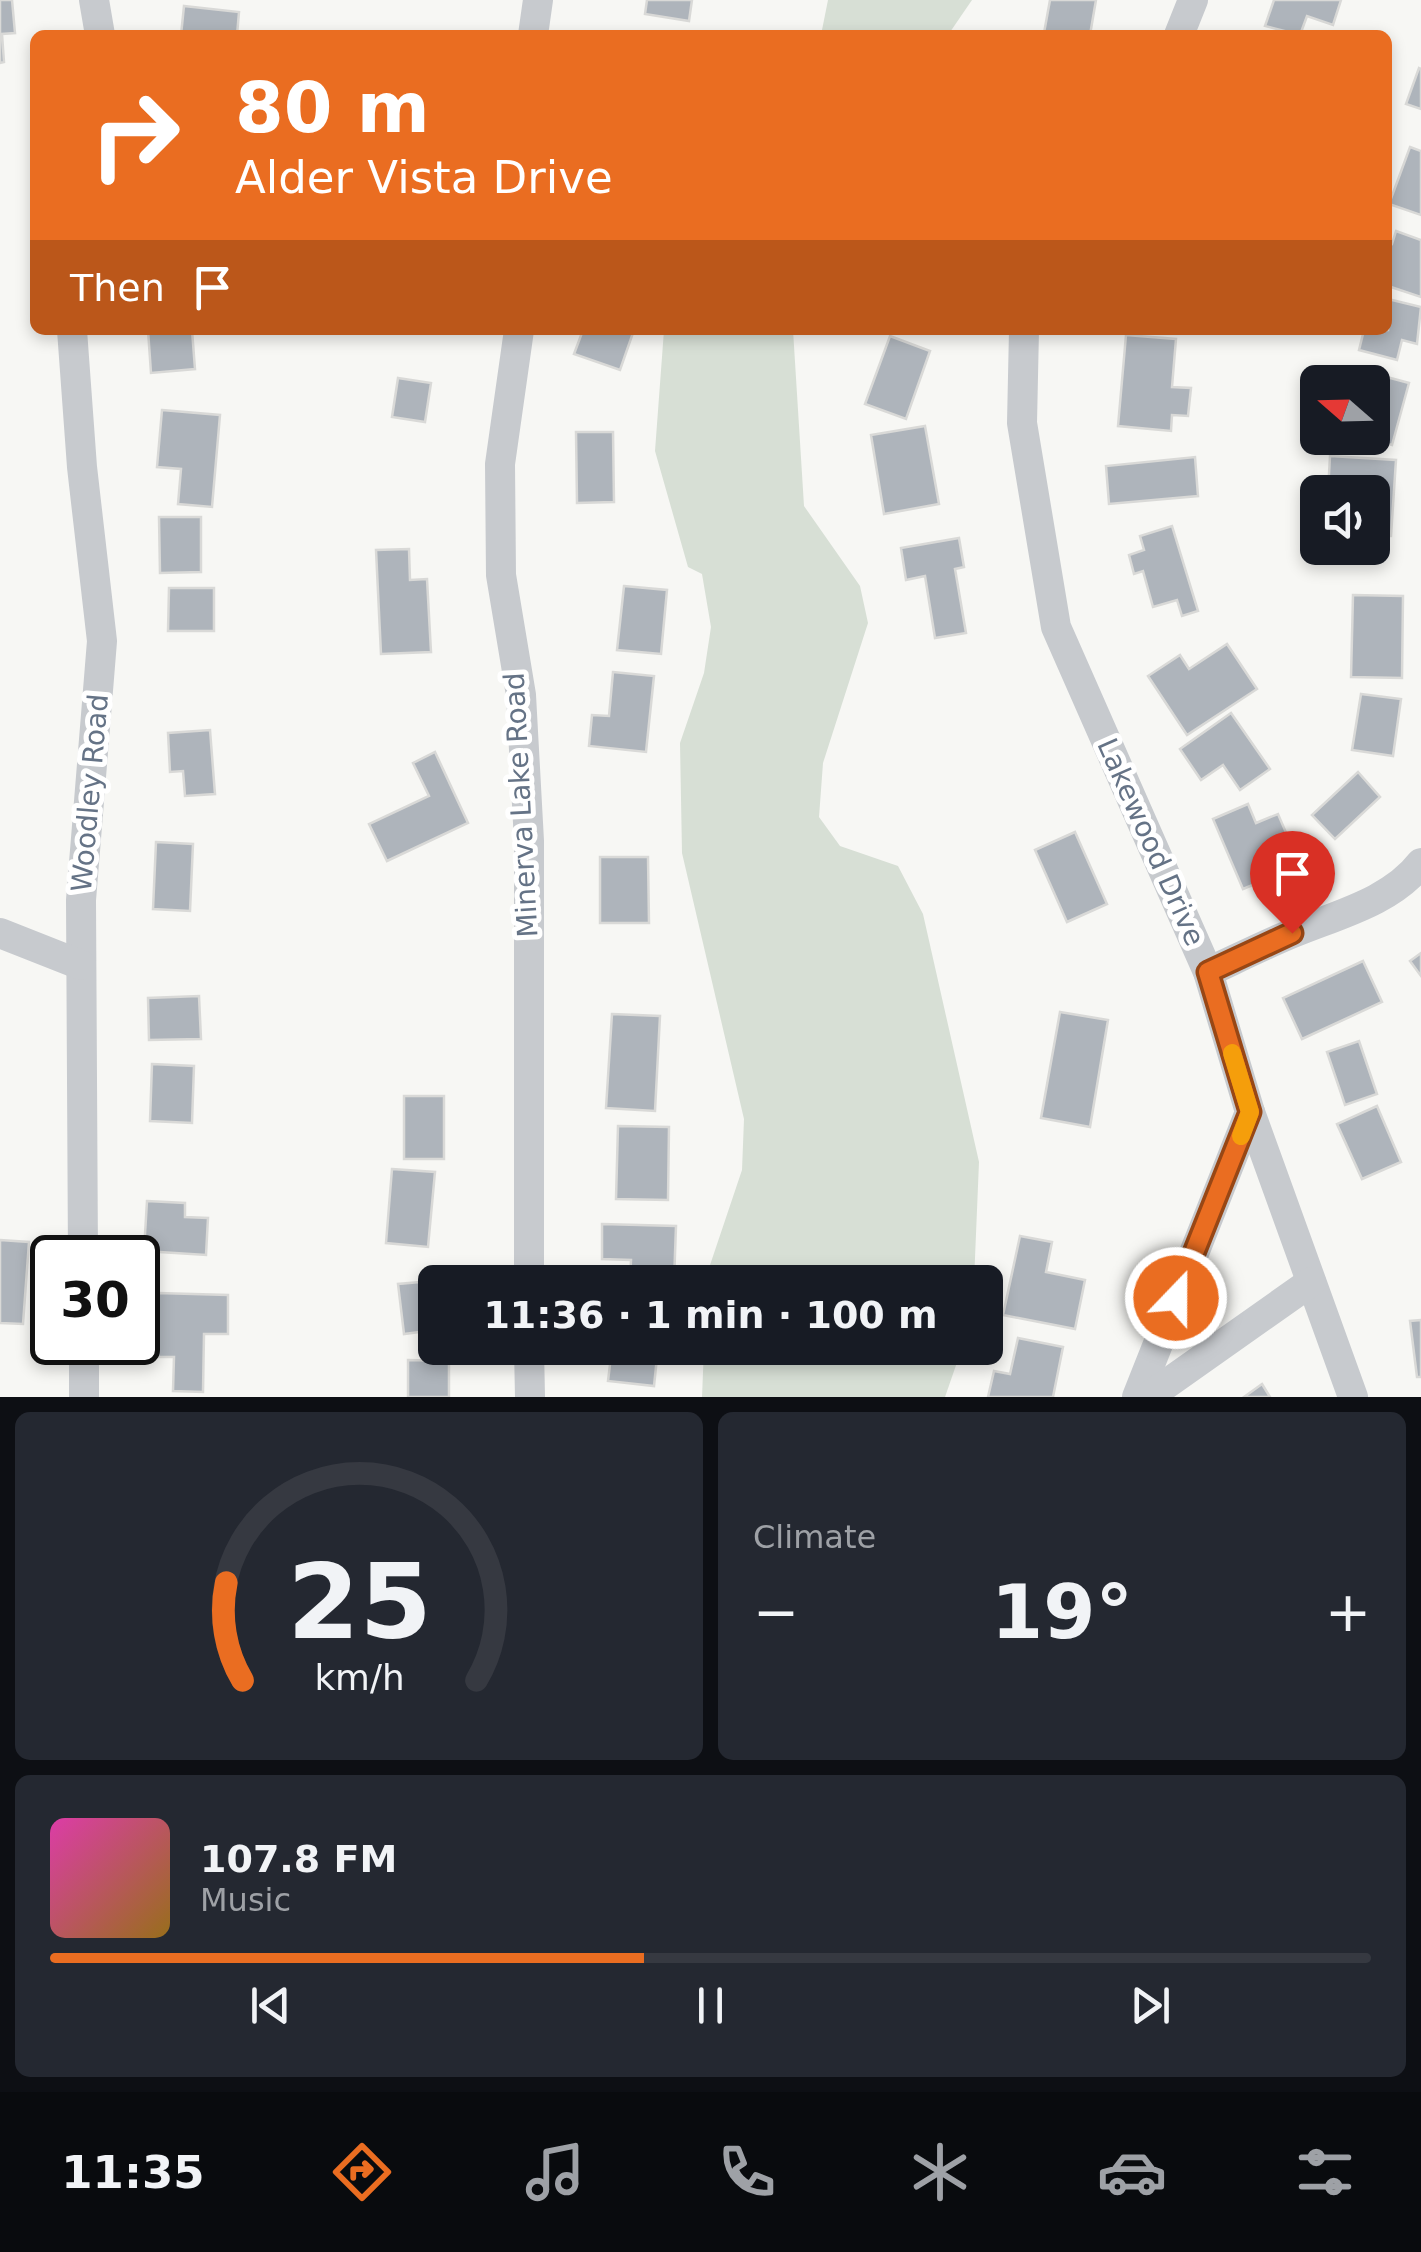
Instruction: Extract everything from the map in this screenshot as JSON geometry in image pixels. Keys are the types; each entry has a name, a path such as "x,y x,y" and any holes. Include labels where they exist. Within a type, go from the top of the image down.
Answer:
{"street":[{"path":"94,0 99,30"},
{"path":"535,30 538,0"},
{"path":"1181,30 1193,0"},
{"name":"Woodley Road","path":"72,335 82,467 102,641 81,900 83,1235"},
{"name":"Minerva Lake Road","path":"518,335 500,464 501,575 521,695 529,841 529,1265"},
{"name":"Lakewood Drive","path":"1024,335 1022,423 1056,628 1208,972 1250,1112 1353,1397"},
{"path":"1208,972 1362,906 1412,875 1421,863"},
{"path":"0,933 81,965"},
{"path":"1137,1397 1250,1112"},
{"path":"1148,1397 1312,1282"},
{"path":"84,1365 84,1397"},
{"path":"529,1365 530,1397"}],"shaded area":[{"path":"828,0 972,0 951,30 822,30"},
{"path":"664,335 793,335 804,506 860,586 868,623 823,763 819,817 840,846 898,866 923,914 979,1162 975,1265 710,1265 742,1170 744,1119 682,853 680,743 704,673 711,627 702,574 688,567 655,451"},
{"path":"703,1365 956,1365 945,1397 702,1397"}],"building":[{"path":"0,0 12,0 15,33 2,34 4,62 0,63"},
{"path":"647,0 692,0 689,21 645,14"},
{"path":"1050,0 1096,0 1091,30 1045,30"},
{"path":"1274,0 1341,0 1333,25 1307,16 1302,30 1265,26"},
{"path":"184,6 239,12 237,30 182,30"},
{"path":"1421,69 1421,109 1406,104"},
{"path":"1410,147 1421,151 1421,215 1392,205"},
{"path":"1396,231 1421,240 1421,297 1392,287 1392,244"},
{"path":"1392,300 1421,307 1417,344 1402,340 1397,360 1359,350 1363,335 1392,335"},
{"path":"148,335 192,335 195,369 151,373"},
{"path":"581,335 632,335 620,370 574,354"},
{"path":"1126,335 1176,339 1172,387 1191,388 1188,416 1172,415 1171,431 1118,426"},
{"path":"890,336 930,351 906,419 865,404"},
{"path":"398,378 431,383 425,422 392,417"},
{"path":"1390,378 1409,383 1390,444"},
{"path":"162,410 220,415 212,507 178,504 181,469 157,467"},
{"path":"925,426 939,504 884,514 871,435"},
{"path":"576,432 613,432 614,502 577,503"},
{"path":"1330,456 1396,460 1391,536 1390,475 1329,475"},
{"path":"1195,457 1198,496 1109,504 1106,466"},
{"path":"159,517 201,517 201,572 160,573"},
{"path":"1172,526 1198,611 1182,616 1177,600 1153,607 1143,571 1134,574 1129,555 1144,550 1140,536"},
{"path":"959,538 964,567 955,569 966,633 935,638 925,576 906,580 901,548"},
{"path":"409,549 410,580 427,579 431,652 381,654 376,550"},
{"path":"624,586 667,590 661,654 617,650"},
{"path":"169,588 214,588 214,631 168,631"},
{"path":"1353,595 1403,596 1402,678 1351,677"},
{"path":"1227,644 1257,689 1187,735 1148,676 1180,655 1189,669"},
{"path":"613,672 654,676 646,752 589,746 592,715 609,716"},
{"path":"1361,694 1401,699 1393,756 1352,750"},
{"path":"1231,713 1270,769 1240,790 1223,765 1201,780 1180,749"},
{"path":"210,730 215,794 185,796 183,771 170,772 168,733"},
{"path":"435,752 468,823 387,861 369,824 429,796 413,763"},
{"path":"1358,772 1380,797 1335,839 1312,815"},
{"path":"1248,804 1256,823 1278,814 1300,865 1243,889 1213,819"},
{"path":"1075,832 1107,904 1067,922 1035,850"},
{"path":"156,842 193,844 190,911 153,909"},
{"path":"600,857 648,857 649,923 600,923"},
{"path":"1421,953 1421,976 1410,961"},
{"path":"1363,961 1382,1002 1302,1039 1283,998"},
{"path":"199,996 201,1039 149,1040 148,998"},
{"path":"1060,1012 1108,1020 1090,1127 1041,1118"},
{"path":"612,1014 660,1016 655,1111 606,1108"},
{"path":"1359,1041 1377,1094 1345,1105 1327,1052"},
{"path":"152,1064 194,1066 192,1123 150,1121"},
{"path":"404,1096 444,1096 444,1159 404,1159"},
{"path":"1377,1106 1401,1162 1362,1179 1337,1124"},
{"path":"618,1126 669,1127 668,1200 616,1199"},
{"path":"392,1169 435,1172 428,1247 386,1243"},
{"path":"147,1201 185,1203 185,1217 208,1218 206,1255 160,1252 160,1235 145,1235"},
{"path":"602,1224 676,1226 675,1265 631,1265 631,1260 602,1259"},
{"path":"1020,1236 1052,1242 1046,1272 1085,1280 1075,1329 1003,1315"},
{"path":"0,1240 29,1242 23,1324 0,1323"},
{"path":"418,1282 418,1332 404,1334 398,1284"},
{"path":"160,1293 228,1295 228,1334 204,1334 203,1392 173,1391 174,1357 160,1357"},
{"path":"1421,1320 1421,1377 1417,1377 1410,1321"},
{"path":"1018,1338 1063,1347 1053,1397 988,1397 994,1371 1010,1374"},
{"path":"408,1360 418,1360 418,1365 449,1365 449,1397 408,1397"},
{"path":"610,1365 656,1365 654,1386 608,1381"},
{"path":"1262,1384 1270,1397 1244,1397"}],"slow traffic":[{"path":"1232,1053 1250,1112 1241,1136"}],"route":[{"path":"1176,1298 1250,1112 1208,972 1292,933"}]}
